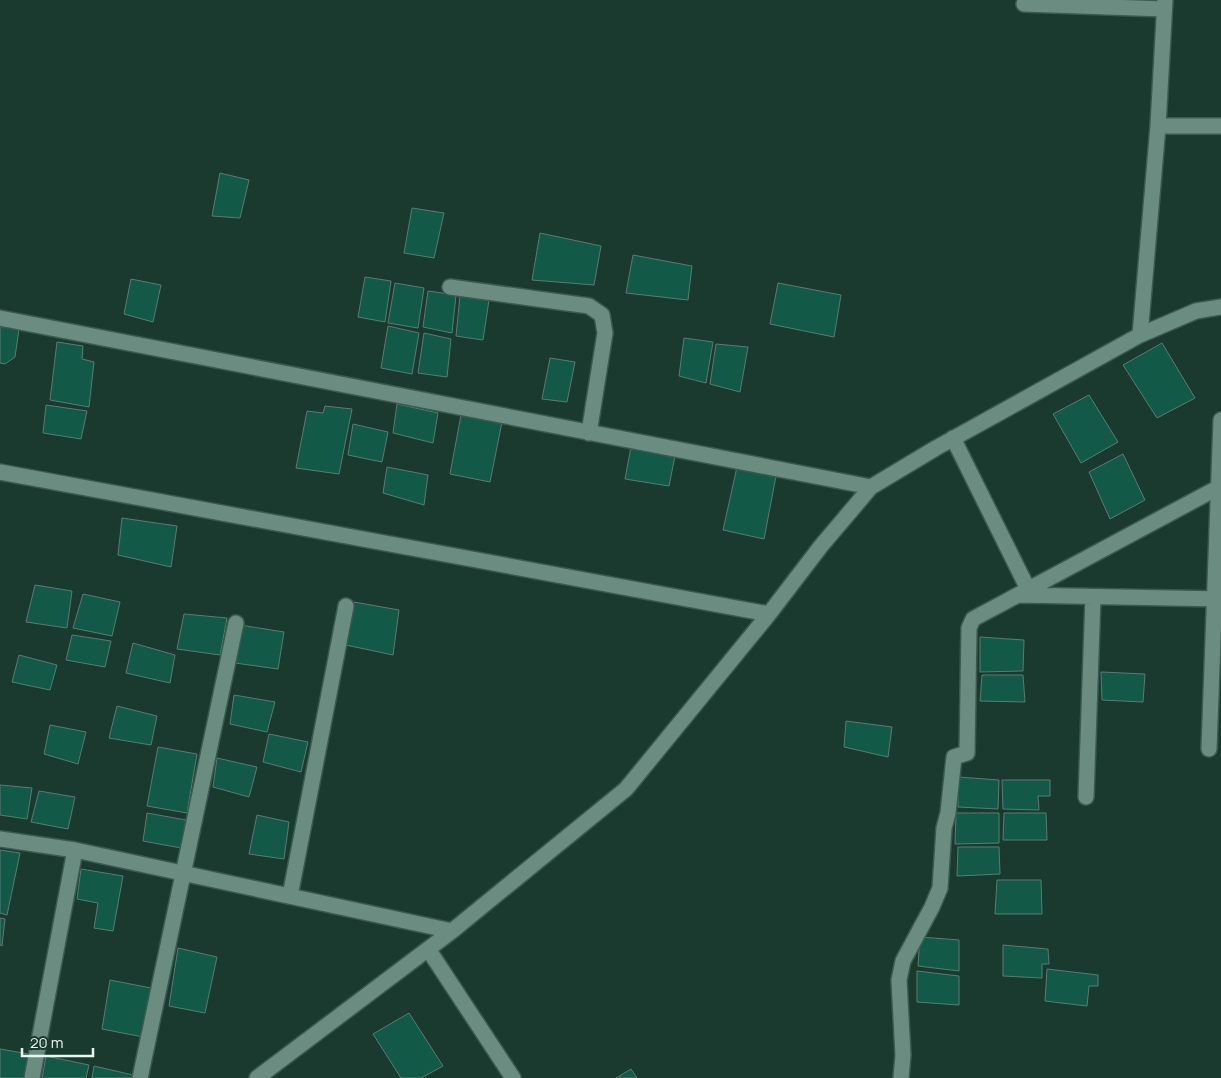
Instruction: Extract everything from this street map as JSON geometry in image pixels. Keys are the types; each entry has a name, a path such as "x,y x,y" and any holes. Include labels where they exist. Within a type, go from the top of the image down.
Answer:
{"street":[{"path":"1024,4 1165,5 1158,126 1140,335"},
{"path":"1158,126 1221,126"},
{"path":"450,287 589,306 602,315 605,333 589,433"},
{"path":"256,1078 452,931 626,789 769,614 821,546 871,487 953,438 1140,335 1196,311 1221,306"},
{"path":"0,318 871,487"},
{"path":"1209,749 1216,709 1221,420"},
{"path":"953,438 1024,592"},
{"path":"0,472 769,614"},
{"path":"902,1078 903,1055 898,980 903,961 940,888 944,828 948,813 954,757 967,753 969,628 973,619 1220,486"},
{"path":"1024,592 1093,597 1217,598"},
{"path":"1086,797 1093,597"},
{"path":"290,896 346,606"},
{"path":"140,1078 236,623"},
{"path":"0,839 75,850 452,931"},
{"path":"32,1078 75,850"},
{"path":"428,949 513,1078"}],"building":[{"path":"220,173 249,180 240,218 212,216"},
{"path":"412,208 444,213 434,258 404,253"},
{"path":"540,233 601,246 594,285 532,280"},
{"path":"633,255 692,266 688,300 626,293"},
{"path":"365,277 391,281 385,322 358,317"},
{"path":"131,279 161,285 153,322 124,314"},
{"path":"395,283 424,288 418,328 388,323"},
{"path":"778,283 841,295 834,337 770,324"},
{"path":"428,291 456,295 452,333 423,327"},
{"path":"460,296 489,300 483,340 456,336"},
{"path":"0,326 19,329 15,357 5,364 0,363"},
{"path":"388,326 419,333 412,374 381,368"},
{"path":"424,333 451,339 447,377 418,373"},
{"path":"684,338 713,342 706,383 679,376"},
{"path":"57,342 83,346 82,359 94,362 89,407 50,400"},
{"path":"1162,343 1195,398 1157,418 1123,365"},
{"path":"716,344 748,347 740,392 710,384"},
{"path":"550,358 575,362 567,402 542,399"},
{"path":"1089,395 1118,442 1081,463 1053,414"},
{"path":"397,404 438,413 433,443 393,433"},
{"path":"46,405 87,411 81,439 43,433"},
{"path":"325,406 352,409 339,474 296,468 307,411 323,413"},
{"path":"461,415 502,422 490,482 450,474"},
{"path":"353,424 388,432 382,462 348,455"},
{"path":"631,447 675,456 669,486 625,479"},
{"path":"1123,454 1145,500 1110,519 1089,472"},
{"path":"387,467 428,475 424,505 383,493"},
{"path":"737,467 776,476 764,539 723,530"},
{"path":"122,518 177,526 171,567 118,555"},
{"path":"35,585 72,591 67,628 26,622"},
{"path":"83,594 120,602 112,636 73,628"},
{"path":"354,602 399,610 393,655 346,645"},
{"path":"184,614 227,618 220,655 177,649"},
{"path":"240,625 284,632 278,669 235,663"},
{"path":"72,635 111,641 105,667 66,660"},
{"path":"980,637 1024,640 1023,671 980,672"},
{"path":"133,643 175,655 170,683 126,673"},
{"path":"19,655 57,665 50,690 12,682"},
{"path":"1101,672 1145,674 1143,702 1102,700"},
{"path":"982,675 1023,675 1025,702 980,701"},
{"path":"234,695 275,702 267,732 230,724"},
{"path":"117,706 157,716 151,745 109,738"},
{"path":"846,721 892,727 888,757 844,747"},
{"path":"50,725 86,732 78,764 44,754"},
{"path":"269,734 308,742 301,772 263,762"},
{"path":"158,747 197,754 187,813 147,806"},
{"path":"217,758 257,767 249,797 213,787"},
{"path":"958,777 999,780 998,809 958,807"},
{"path":"1002,780 1050,780 1050,796 1038,796 1039,810 1003,809"},
{"path":"0,785 32,788 27,819 0,815"},
{"path":"39,791 75,797 68,829 31,822"},
{"path":"147,813 186,820 181,848 143,841"},
{"path":"956,813 999,813 999,843 955,844"},
{"path":"1004,813 1046,813 1047,840 1003,840"},
{"path":"257,815 289,822 284,859 249,854"},
{"path":"958,847 999,847 1000,874 957,876"},
{"path":"0,850 20,853 7,915 0,913"},
{"path":"81,869 123,876 113,931 94,928 98,903 77,899"},
{"path":"997,880 1041,880 1042,914 995,914"},
{"path":"0,918 5,919 2,946 0,945"},
{"path":"920,937 959,940 959,971 918,966"},
{"path":"1003,945 1048,949 1049,964 1042,964 1042,978 1003,976"},
{"path":"178,948 217,957 205,1013 169,1006"},
{"path":"1047,969 1098,975 1098,986 1089,986 1087,1006 1045,1001"},
{"path":"917,971 959,976 959,1005 917,1002"},
{"path":"110,980 151,988 143,1037 102,1029"},
{"path":"409,1013 443,1066 421,1078 401,1078 373,1034"},
{"path":"0,1049 29,1054 25,1078 0,1078"},
{"path":"46,1056 89,1065 86,1078 42,1078"},
{"path":"94,1066 133,1075 132,1078 92,1078"},
{"path":"631,1069 637,1078 616,1078"}]}
